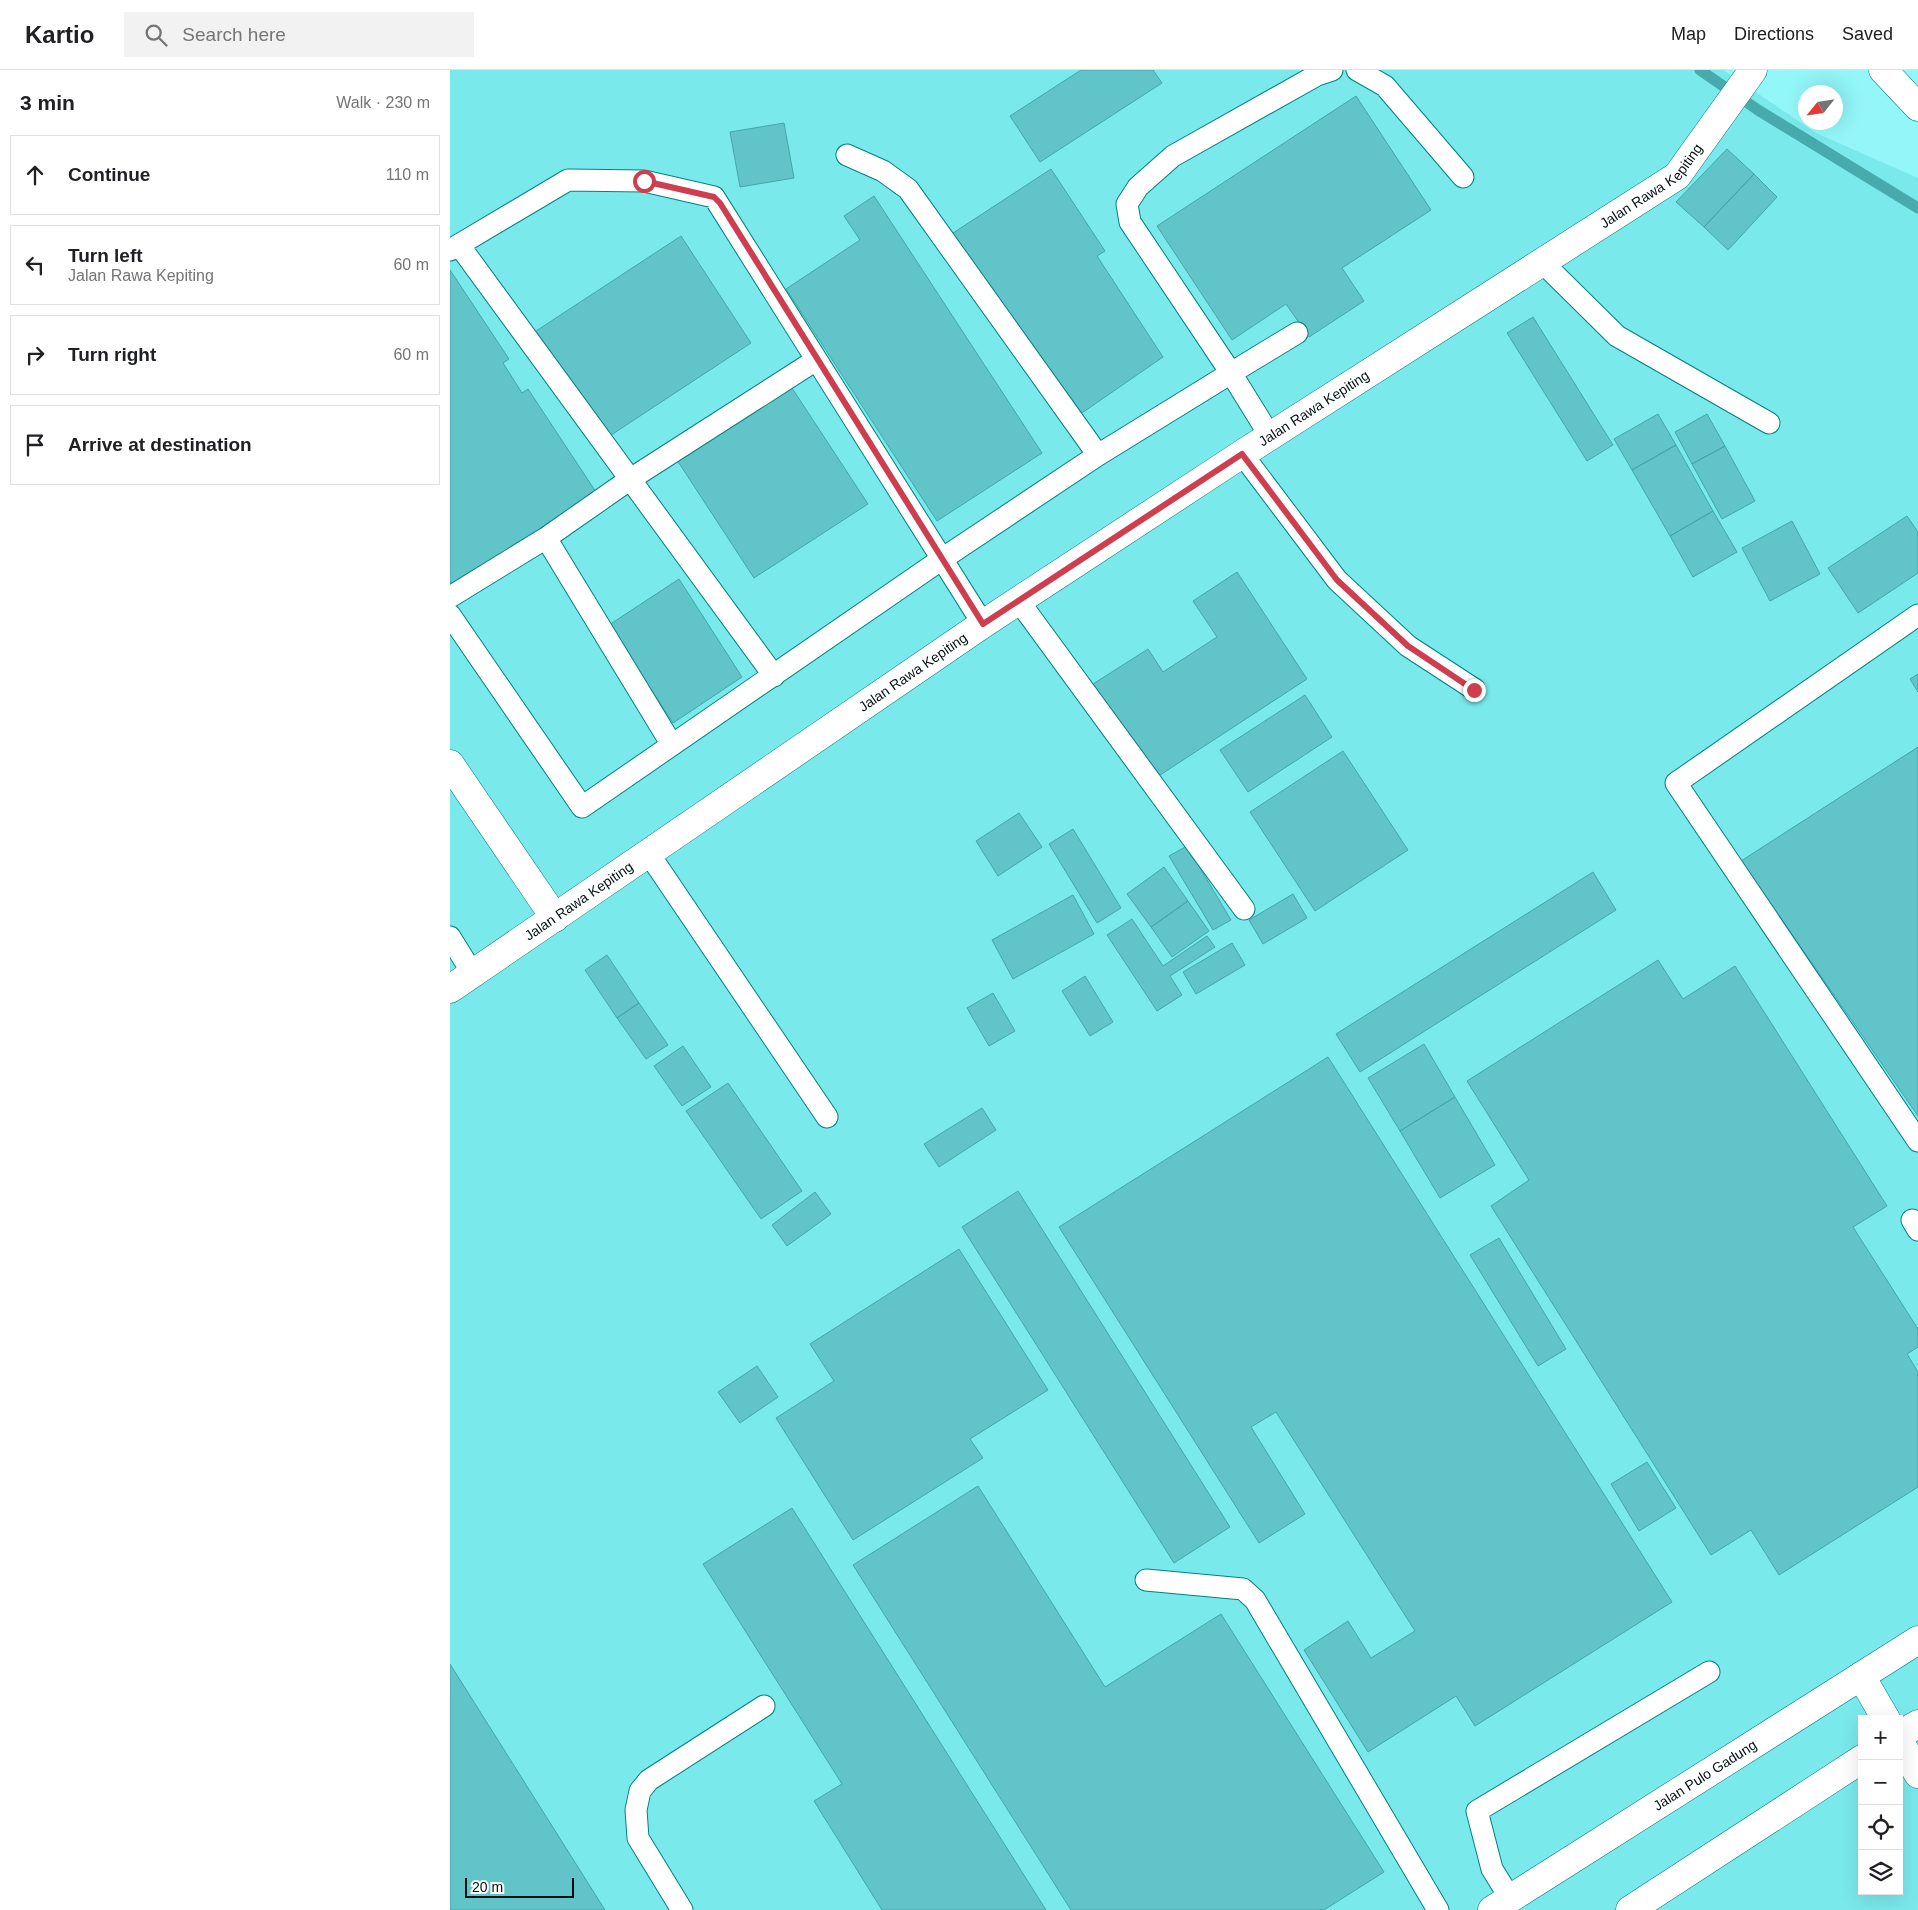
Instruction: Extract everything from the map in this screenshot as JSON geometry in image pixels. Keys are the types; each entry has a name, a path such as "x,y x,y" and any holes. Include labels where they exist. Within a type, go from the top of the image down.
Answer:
{"street":[{"path":"1883,70 1918,107"},
{"name":"Jalan Rawa Kepiting","path":"450,989 1018,600 1242,454 1677,176 1747,77"},
{"path":"450,764 555,918"},
{"name":"Jalan Pulo Gadung","path":"1501,1904 1918,1640"},
{"path":"1861,1676 1884,1715"},
{"path":"1903,1733 1918,1724"},
{"path":"1903,1747 1918,1774"},
{"path":"1630,1910 1860,1760"}],"lane":[{"path":"1270,436 1231,373 1130,222 1127,204 1138,187 1172,156 1316,75 1332,70"},
{"path":"1357,70 1385,86 1463,177"},
{"path":"847,156 883,171 908,189 1098,455"},
{"path":"774,676 454,247 568,180 644,181 714,197 983,624"},
{"path":"1542,262 1617,336 1769,423"},
{"path":"450,615 582,807 942,559 1098,455 1297,332"},
{"path":"450,597 546,538 629,480 816,360"},
{"path":"1242,454 1337,580 1408,646 1474,690"},
{"path":"546,538 672,745"},
{"path":"1018,600 1244,908"},
{"path":"1918,615 1676,783 1918,1141"},
{"path":"648,854 826,1117"},
{"path":"450,937 473,974"},
{"path":"1146,1580 1243,1589 1255,1600 1438,1910"},
{"path":"1501,1904 1477,1811 1709,1672"},
{"path":"682,1910 638,1838 636,1810 640,1791 649,1780 764,1706"}],"shaded area":[{"path":"450,70 1723,70 1798,121 1798,130 1812,130 1918,178 1918,1910 450,1910"}],"building":[{"path":"1081,70 1153,70 1162,83 1040,162 1010,116"},
{"path":"1356,96 1431,210 1342,268 1364,301 1309,337 1286,304 1232,340 1157,226"},
{"path":"784,123 794,178 740,187 730,132"},
{"path":"1727,149 1754,174 1704,227 1676,202"},
{"path":"1051,169 1105,251 1097,256 1163,357 1079,415 950,235"},
{"path":"1754,174 1777,197 1728,250 1704,227"},
{"path":"874,196 1042,453 937,521 786,289 860,240 844,216"},
{"path":"681,236 751,343 602,441 533,333"},
{"path":"450,270 509,359 503,363 522,393 528,389 596,492 450,588"},
{"path":"1533,317 1613,445 1587,461 1507,333"},
{"path":"790,385 868,504 754,578 677,460"},
{"path":"1658,414 1676,445 1632,470 1614,439"},
{"path":"1707,414 1725,446 1692,464 1675,432"},
{"path":"1676,445 1713,511 1670,536 1632,470"},
{"path":"1725,446 1755,501 1722,519 1692,464"},
{"path":"1713,511 1737,552 1693,577 1670,536"},
{"path":"1907,516 1918,532 1918,573 1858,613 1828,568"},
{"path":"1792,521 1820,574 1770,601 1742,548"},
{"path":"1237,572 1307,679 1154,779 1093,684 1148,649 1163,672 1217,637 1193,601"},
{"path":"679,579 742,677 673,723 609,625"},
{"path":"1918,674 1918,692 1910,679"},
{"path":"1305,695 1332,737 1248,792 1220,750"},
{"path":"1918,747 1918,1116 1741,861"},
{"path":"1343,751 1408,850 1315,911 1250,812"},
{"path":"1019,813 1042,847 998,876 976,841"},
{"path":"1073,829 1121,908 1097,923 1049,844"},
{"path":"1187,846 1231,920 1213,930 1169,856"},
{"path":"1164,867 1188,901 1151,927 1127,894"},
{"path":"1593,872 1616,910 1360,1072 1336,1034"},
{"path":"1293,894 1307,918 1263,944 1249,920"},
{"path":"1073,895 1094,934 1013,979 992,940"},
{"path":"1188,901 1209,931 1172,957 1151,927"},
{"path":"1132,919 1163,966 1207,936 1215,947 1170,976 1182,995 1157,1011 1107,935"},
{"path":"1232,943 1245,965 1196,994 1183,972"},
{"path":"607,955 639,1003 617,1018 585,970"},
{"path":"1658,960 1683,999 1735,966 1887,1206 1853,1227 1918,1329 1918,1347 1907,1354 1918,1372 1918,1487 1779,1575 1751,1530 1711,1555 1491,1206 1529,1180 1467,1081"},
{"path":"1085,976 1113,1022 1090,1036 1062,991"},
{"path":"993,993 1015,1031 989,1046 967,1008"},
{"path":"639,1003 668,1045 646,1059 617,1018"},
{"path":"1424,1044 1455,1097 1400,1131 1368,1078"},
{"path":"683,1046 711,1087 682,1106 654,1066"},
{"path":"1328,1057 1672,1602 1475,1726 1456,1696 1368,1752 1304,1650 1348,1621 1371,1658 1415,1631 1276,1412 1251,1427 1305,1514 1259,1543 1059,1227"},
{"path":"728,1083 802,1191 761,1219 686,1111"},
{"path":"1455,1097 1495,1165 1440,1198 1400,1131"},
{"path":"982,1108 996,1130 939,1167 924,1144"},
{"path":"1018,1191 1230,1527 1174,1563 962,1227"},
{"path":"815,1192 831,1214 787,1246 772,1225"},
{"path":"1499,1238 1566,1349 1538,1366 1470,1255"},
{"path":"959,1249 1048,1390 970,1439 983,1458 853,1540 776,1418 834,1381 810,1344"},
{"path":"757,1366 778,1397 740,1423 718,1392"},
{"path":"1647,1462 1676,1508 1639,1531 1611,1484"},
{"path":"978,1486 1105,1687 1221,1614 1384,1872 1324,1910 1071,1910 853,1565"},
{"path":"792,1508 1046,1910 882,1910 814,1801 842,1784 703,1564"},
{"path":"450,1664 605,1910 450,1910"}],"waterway":[{"path":"1700,70 1758,110 1918,208"}],"route":[{"path":"644,181 714,197 720,203 816,360 964,591 983,624 1242,454 1337,580 1408,646 1474,690"}]}
